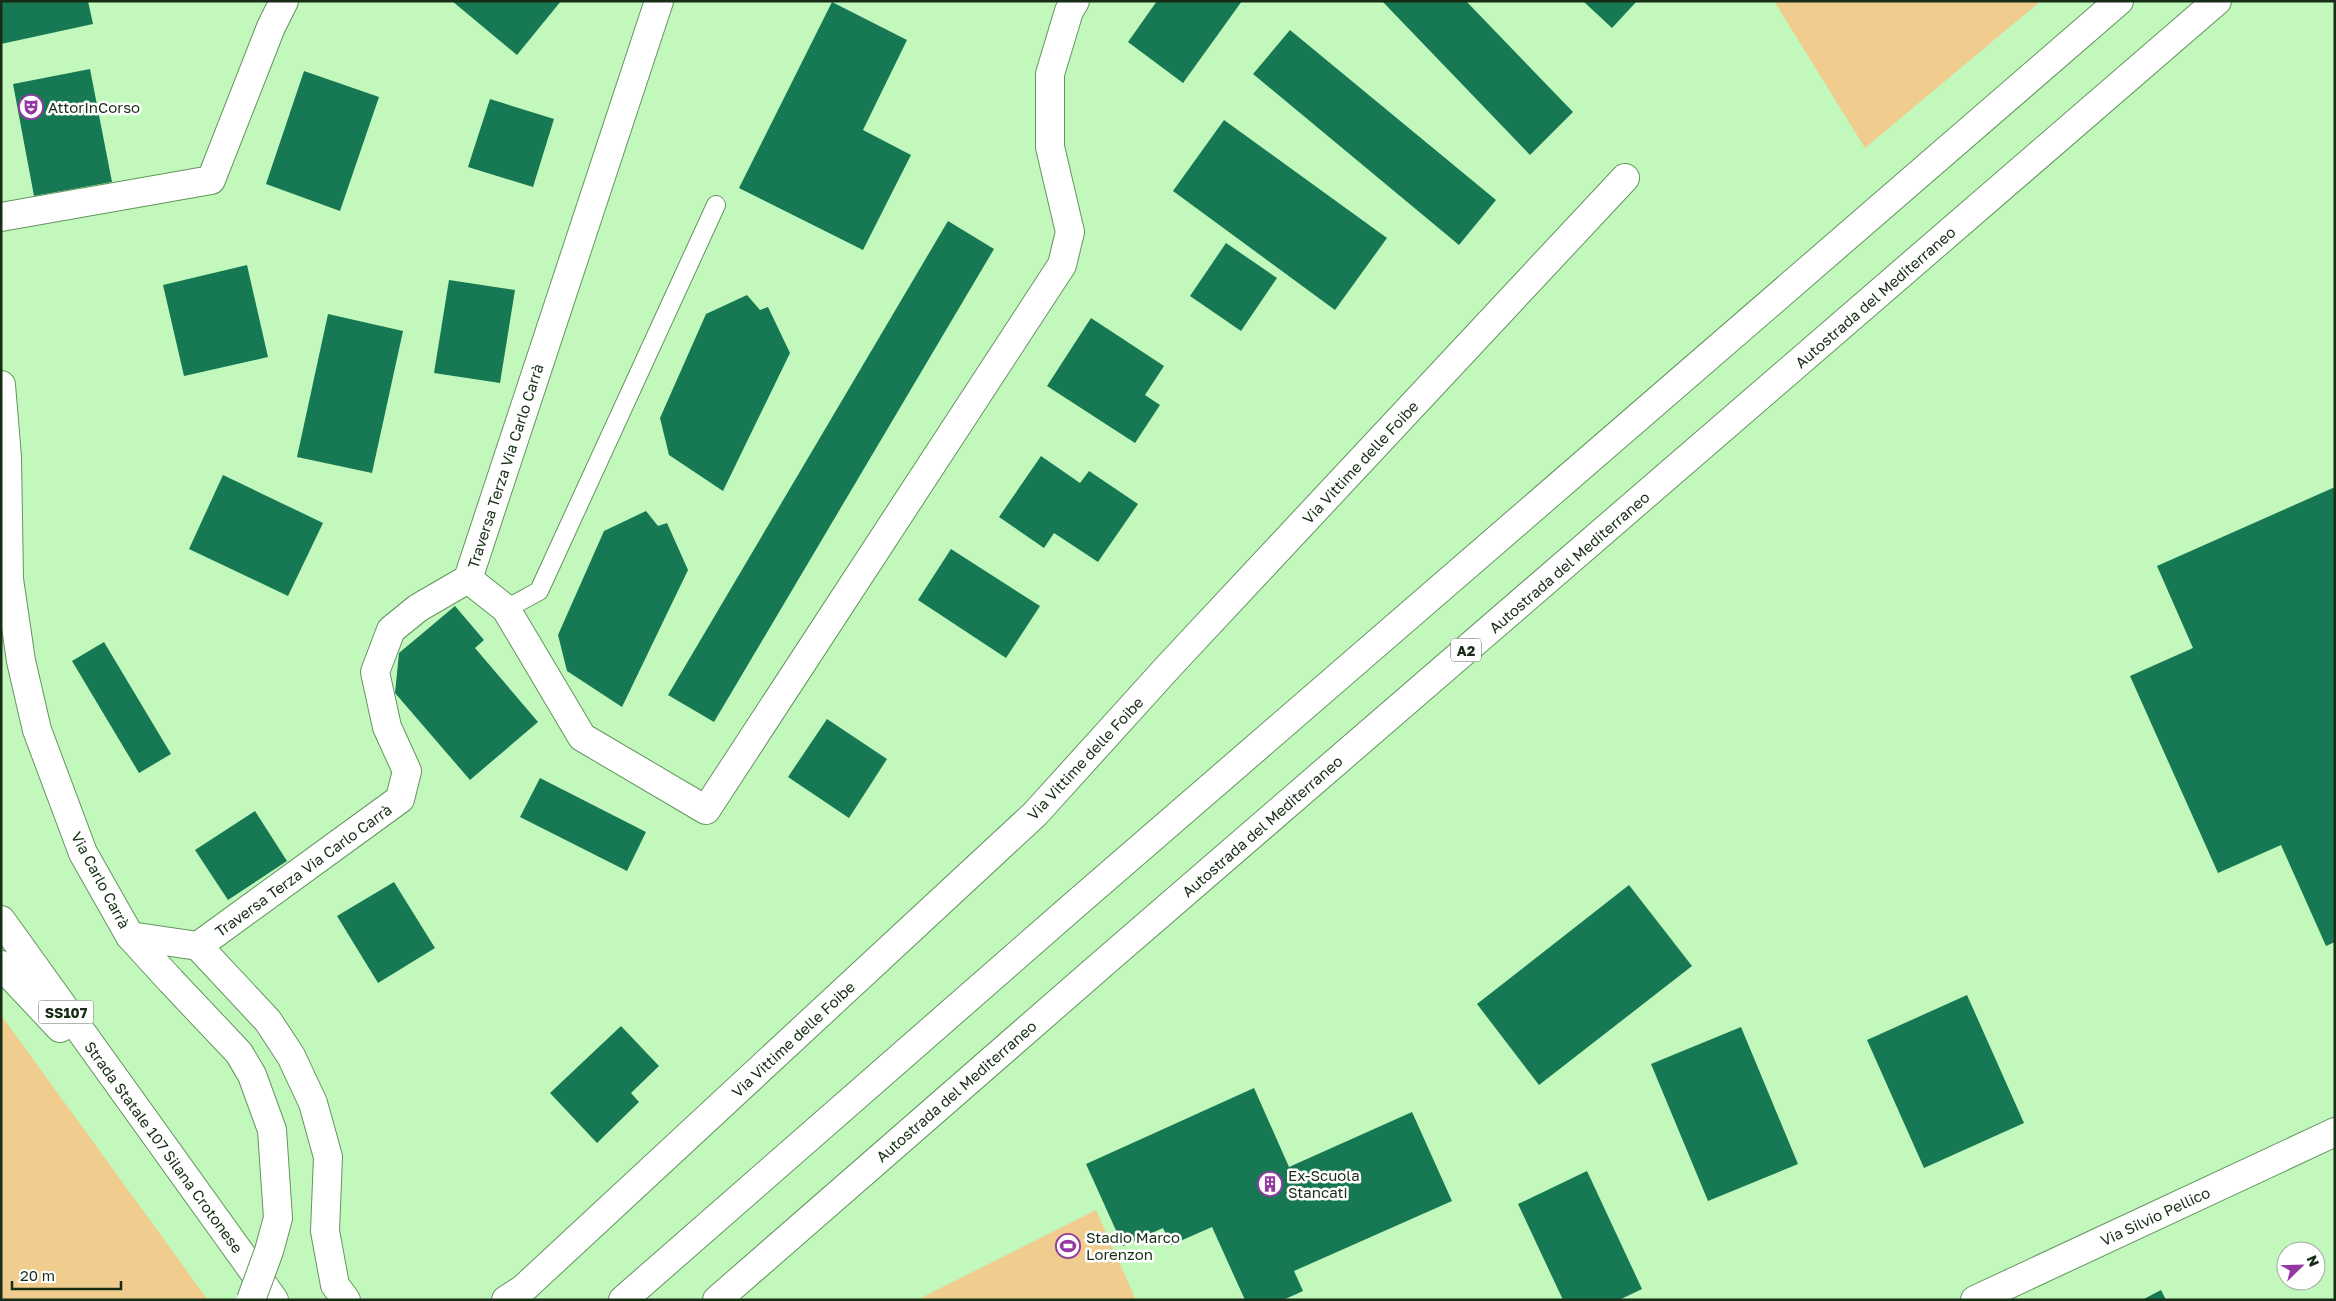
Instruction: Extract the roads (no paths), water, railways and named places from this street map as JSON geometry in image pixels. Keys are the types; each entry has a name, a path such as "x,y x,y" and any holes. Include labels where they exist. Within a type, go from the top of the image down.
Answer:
{"main road":[{"path":"1,218 210,180 270,27 284,1"},
{"name":"Traversa Terza Via Carlo Carrà","path":"198,946 400,799 407,771 387,727 375,672 391,630 418,608 468,579 659,1"},
{"path":"468,579 506,609 582,737 706,810 1062,265 1070,232 1050,147 1050,74 1069,11 1075,1"},
{"path":"623,1300 1063,914 2119,1"},
{"name":"Autostrada del Mediterraneo","path":"717,1300 1108,959 2217,1"},
{"name":"Via Vittime delle Foibe","path":"506,1300 523,1289 1036,814 1176,659 1625,178"},
{"name":"Via Carlo Carrà","path":"1,385 7,457 9,579 21,661 37,730 83,853 130,936 238,1053 252,1075 272,1130 278,1218 270,1251 251,1300"},
{"name":"Strada Statale 107 Silana Crotonese","path":"1,920 274,1300"},
{"path":"130,936 198,946 268,1021 290,1056 313,1103 328,1157 325,1231 335,1286 346,1300"},
{"path":"1,965 132,1103"},
{"name":"Via Silvio Pellico","path":"1975,1300 2335,1132"}],"lane":[{"path":"506,609 539,591 716,206"}],"place":[{"name":"AttorInCorso","path":"31,107"},
{"name":"Ex-Scuola Stancati","path":"1270,1184"},
{"name":"Stadio Marco Lorenzon","path":"1068,1246"}]}
